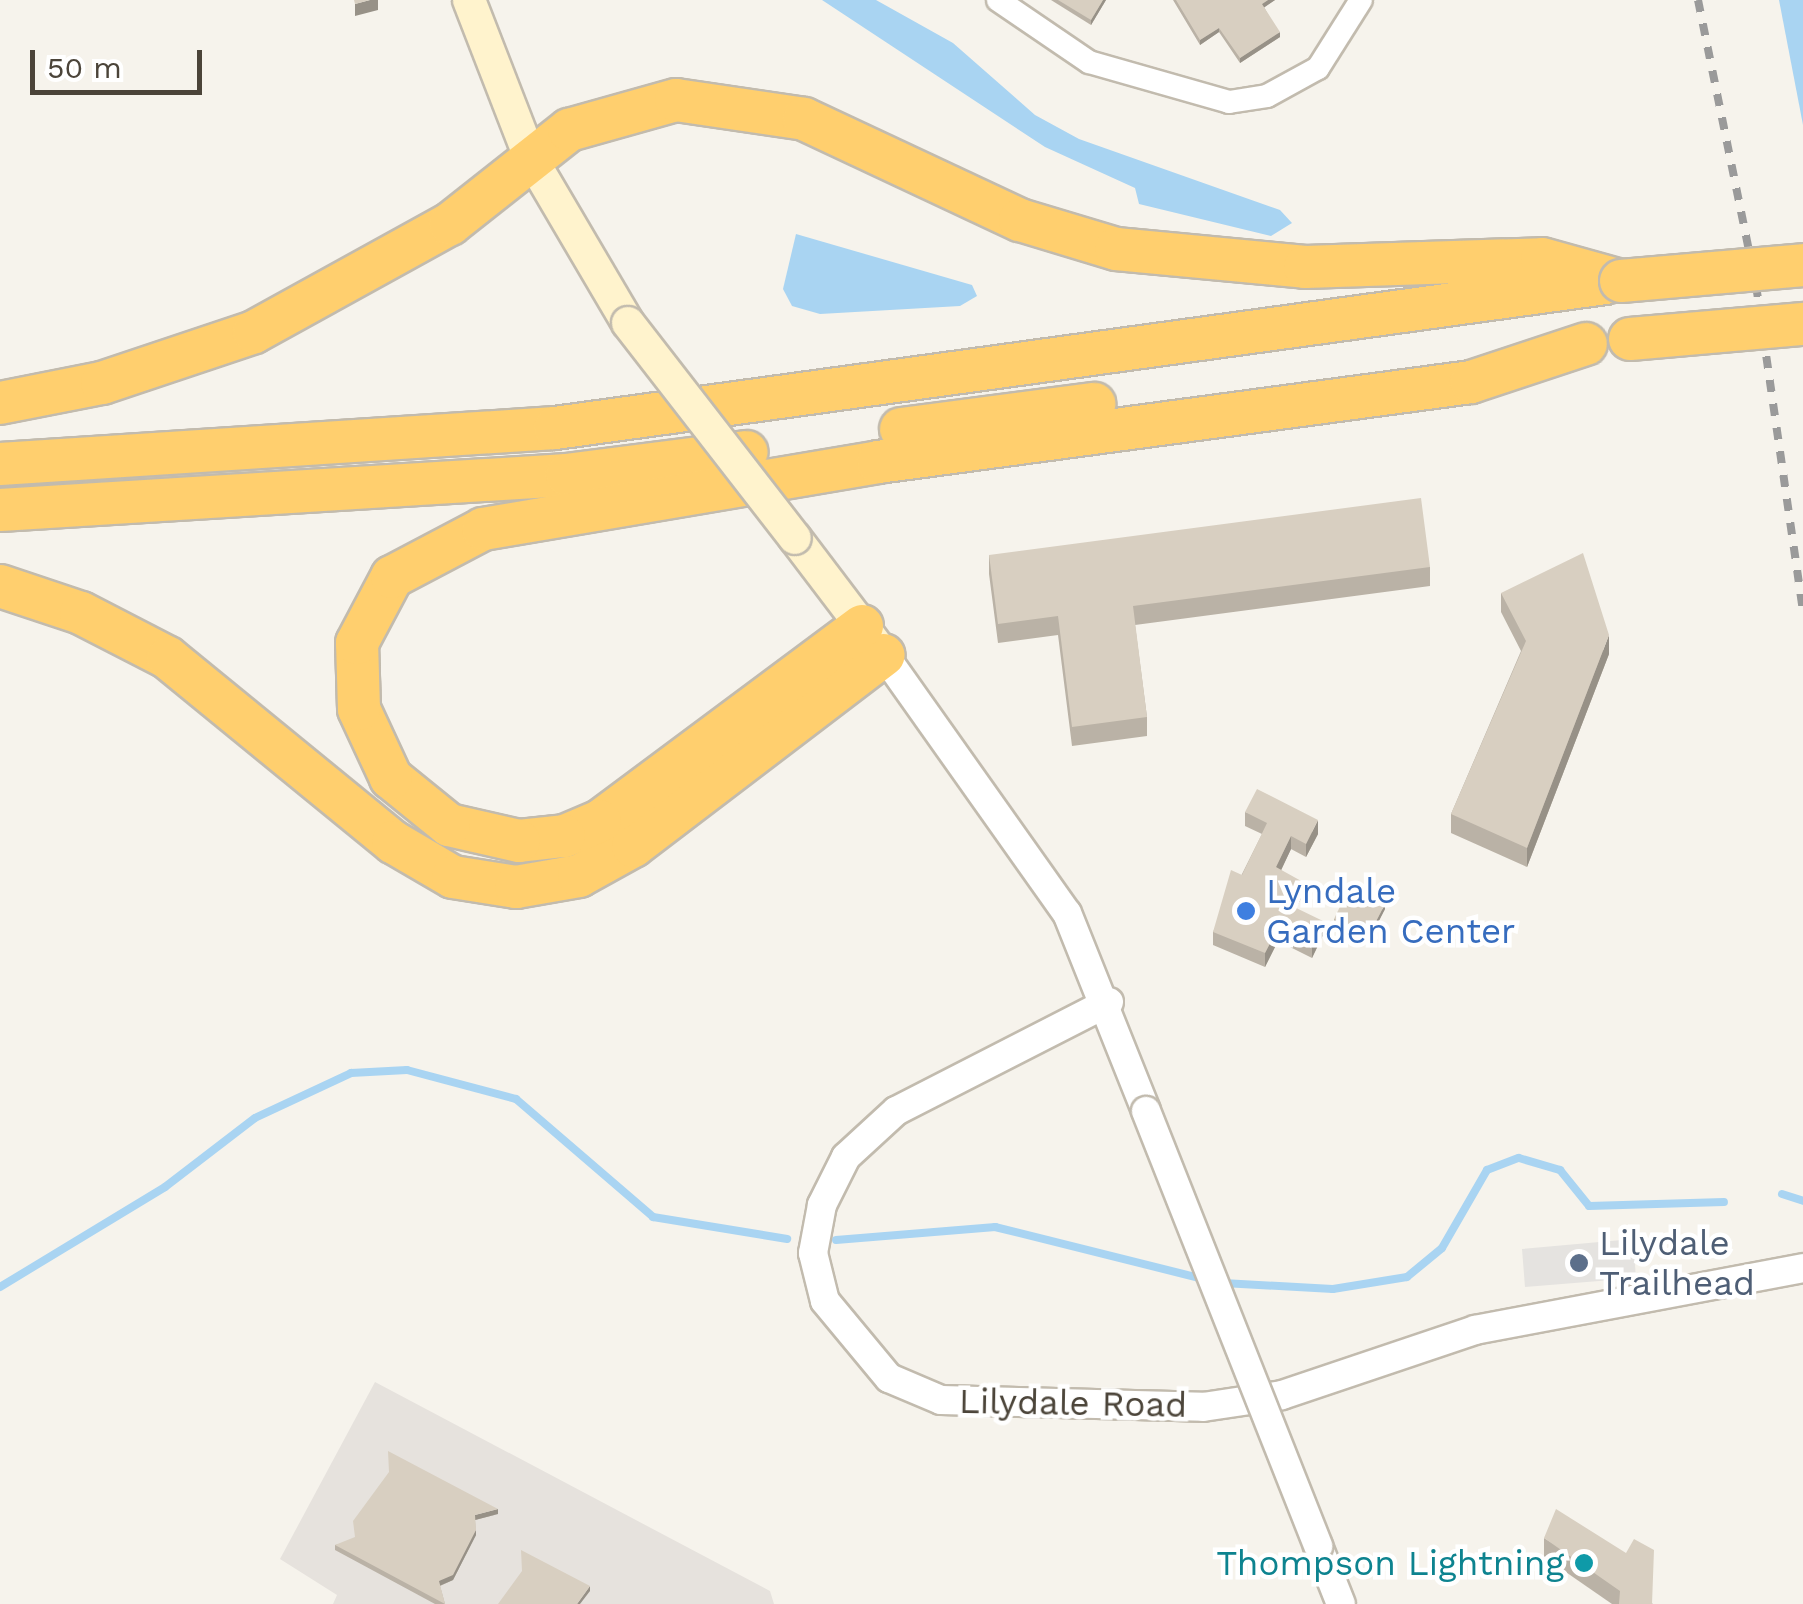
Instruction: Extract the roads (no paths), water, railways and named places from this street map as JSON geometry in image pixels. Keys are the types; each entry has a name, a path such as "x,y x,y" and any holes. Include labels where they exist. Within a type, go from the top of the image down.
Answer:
{"highway":[{"path":"0,402 102,383 254,332 450,224 528,155 630,110 726,102 804,119 1020,220 1116,248 1306,267 1542,259 1621,281"},
{"path":"0,464 555,428 1621,281 1803,266"},
{"path":"0,510 566,474 1630,338 1803,324"},
{"path":"873,641 600,821 564,836 518,841 449,825 391,778 359,709 357,644 372,606 424,554 483,528 878,462 1471,382 1586,344"},
{"path":"0,586 168,658 393,842 453,877 516,888 579,876 633,846 873,641"}],"main road":[{"path":"470,0 528,155 628,322 873,641"}],"street":[{"path":"998,0 1088,62 1229,102 1267,96 1318,68 1361,0"},
{"path":"873,641 1009,822 1108,1002 1146,1111 1341,1604"},
{"name":"Lilydale Road","path":"1108,1002 896,1111 846,1157 822,1205 813,1253 824,1301 890,1378 941,1400 1202,1406 1282,1394 1474,1330 1803,1268"}],"water":[{"path":"822,0 876,0 953,43 1035,115 1079,139 1280,210 1292,223 1271,236 1139,204 1135,188 1045,147"},
{"path":"1779,0 1803,0 1803,125"},
{"path":"796,234 972,285 977,296 960,306 820,314 792,306 783,289"}],"waterway":[{"path":"0,1287 165,1187 255,1118 351,1073 407,1070 516,1099 653,1217 787,1239"},
{"path":"1223,1283 1333,1289 1407,1277 1442,1248 1487,1170 1519,1158 1560,1170 1589,1206 1724,1202"},
{"path":"1782,1194 1803,1201"},
{"path":"836,1240 995,1227 1204,1279"}],"railway":[{"path":"1698,0 1756,285 1803,611"}],"place":[{"name":"Lyndale Garden Center","path":"1246,911"},
{"name":"Lilydale Trailhead","path":"1579,1263"},
{"name":"Thompson Lightning","path":"1584,1563"}]}
